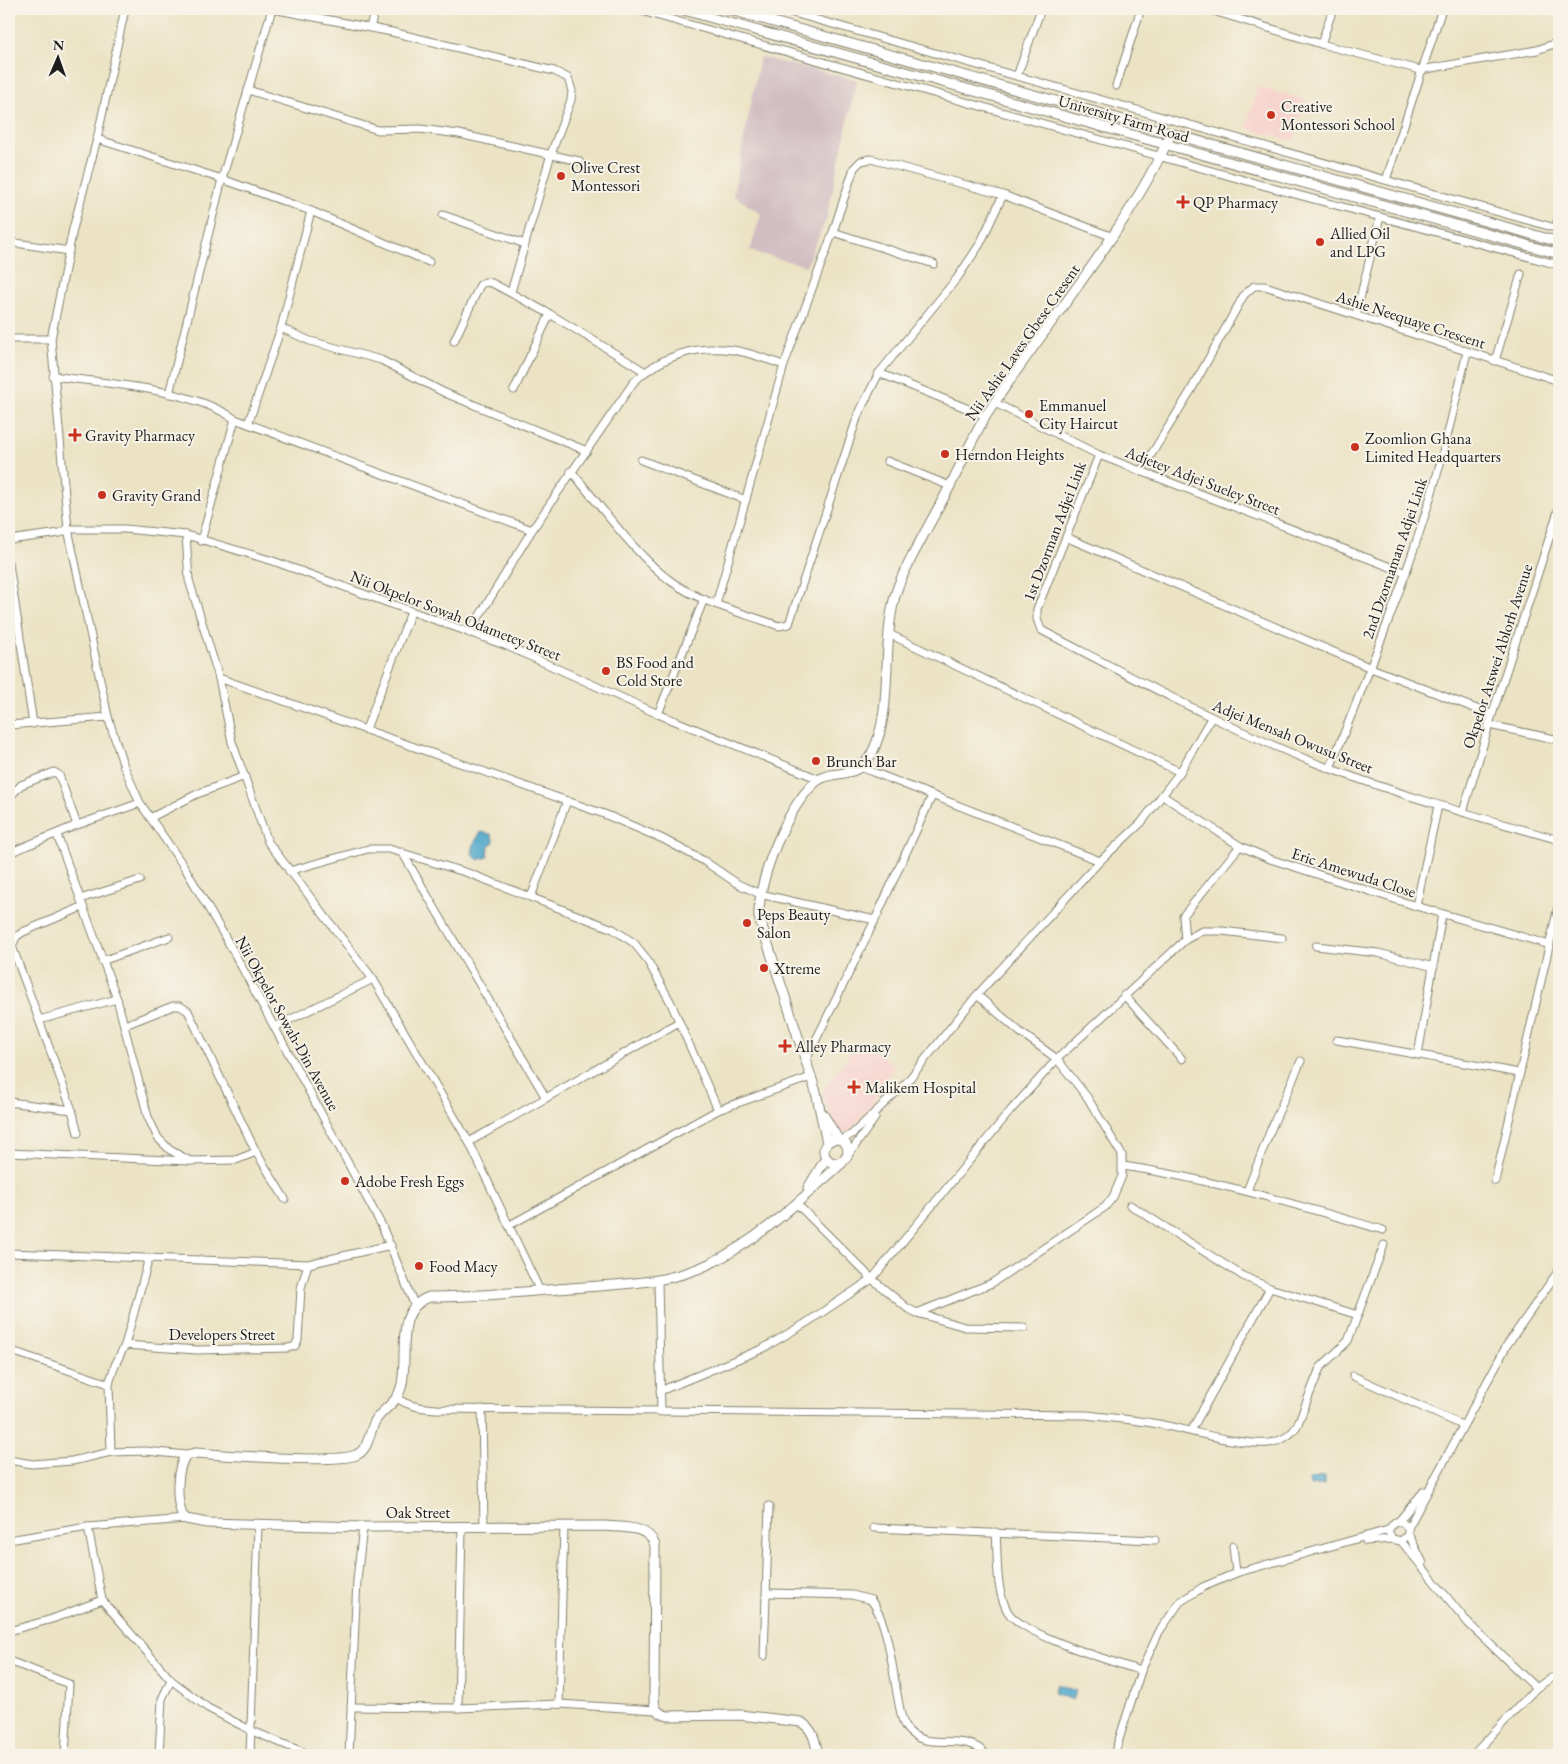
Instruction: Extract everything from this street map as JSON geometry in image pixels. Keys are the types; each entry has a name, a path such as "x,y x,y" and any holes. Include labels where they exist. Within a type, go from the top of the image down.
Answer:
{"street":[{"name":"Nii Okpelor Sowah-Din Avenue","path":"125,9 97,139 73,229 51,339 68,529 108,717 123,764 140,802 185,868 275,1027 391,1245 414,1304"},
{"path":"169,394 222,179 273,9 370,28 554,71 568,78 572,91 571,100 551,154 511,292"},
{"path":"370,28 375,9"},
{"path":"634,9 1559,265"},
{"name":"University Farm Road","path":"680,9 1559,254"},
{"name":"University Farm Road","path":"727,9 1559,242"},
{"path":"779,9 1557,228 1559,216"},
{"path":"1017,76 1041,9"},
{"path":"1116,86 1141,9"},
{"path":"1207,9 1321,44 1420,70 1537,50 1559,42"},
{"path":"1321,44 1332,9"},
{"path":"1386,180 1420,70 1442,9"},
{"path":"248,90 378,130 420,129 459,134 579,161"},
{"name":"Nii Ashie Laves Gbese Cresent","path":"860,767 872,753 879,735 892,609 898,586 986,416 1113,237 1171,134"},
{"path":"97,139 222,179 311,211 429,262"},
{"path":"716,604 784,365 833,232 854,168 861,161 871,159 1003,195 1113,237"},
{"path":"571,471 647,560 672,582 716,604 779,626 789,624 858,415 879,373 958,277 980,244 1003,195"},
{"path":"248,424 280,328 311,211"},
{"path":"444,215 524,244"},
{"path":"1356,315 1380,217"},
{"path":"833,232 934,264"},
{"path":"9,242 69,252"},
{"path":"1495,361 1521,274"},
{"path":"454,341 480,286 485,282 492,283 550,314 644,371"},
{"name":"Ashie Neequaye Crescent","path":"1141,472 1190,392 1244,295 1254,286 1265,286 1559,381"},
{"path":"514,390 550,314"},
{"path":"280,328 317,343 381,360 445,393 587,450"},
{"path":"9,339 51,339"},
{"path":"469,634 532,530 571,471 633,383 644,371 676,354 703,349 733,350 784,365"},
{"name":"2nd Dzornaman Adjei Link","path":"1330,768 1371,668 1406,573 1432,492 1455,409 1467,352"},
{"path":"879,373 986,416"},
{"path":"53,376 202,401 220,409 235,419 532,530"},
{"name":"Adjetey Adjei Sueley Street","path":"995,403 1099,454 1141,472 1406,573"},
{"path":"201,541 235,419"},
{"name":"1st Dzorman Adjei Link","path":"1037,619 1038,609 1068,538 1099,454"},
{"path":"641,460 746,500"},
{"path":"887,461 950,486"},
{"name":"Okpelor Atswei Ablorh Avenue","path":"1464,812 1492,715 1559,508"},
{"name":"Nii Okpelor Sowah Odametey Street","path":"9,540 60,533 68,529 125,529 186,535 273,561 469,634 507,646 658,714 819,779"},
{"path":"186,535 190,580 219,678 232,742 268,842 374,979 469,1142 540,1291"},
{"path":"1068,538 1371,668 1492,715"},
{"path":"9,564 33,724"},
{"path":"658,714 704,599"},
{"path":"366,730 411,612"},
{"name":"Adjei Mensah Owusu Street","path":"1037,619 1041,630 1211,718 1330,768 1438,806 1559,840"},
{"path":"889,634 1180,772"},
{"path":"219,678 567,801 663,838 738,884 760,894 875,920"},
{"path":"9,725 108,717"},
{"path":"826,1143 840,1139 882,1107 906,1083 977,995 1100,861 1141,823 1180,772 1211,718"},
{"path":"1489,726 1559,740"},
{"path":"799,1200 826,1158 822,1112 759,917 760,894 773,856 794,809 807,791 819,779 843,774 860,767 1100,861"},
{"path":"9,798 21,785 54,772 59,775 77,825"},
{"path":"150,818 197,794 245,776"},
{"path":"806,1060 875,920 932,796"},
{"name":"Eric Amewuda Close","path":"1162,796 1240,846 1270,860 1442,914 1550,945"},
{"path":"531,897 567,801"},
{"path":"9,854 77,825 140,802"},
{"path":"1416,906 1438,806"},
{"path":"57,835 117,999 148,1117 158,1138 170,1150 190,1162"},
{"path":"1185,940 1183,916 1240,846"},
{"path":"289,871 368,849 389,849 468,873 613,929 634,943 646,958 678,1022 718,1110"},
{"path":"402,852 546,1098"},
{"path":"78,1133 72,1110 39,1020 10,950 16,937 23,932 81,903 140,880"},
{"path":"1495,1181 1559,903"},
{"path":"1418,1056 1442,914"},
{"path":"660,1391 762,1349 806,1323 872,1278 1011,1110 1057,1059 1185,940 1202,931 1222,931 1282,938"},
{"path":"102,961 169,937"},
{"path":"1316,946 1378,953 1434,967"},
{"path":"275,1027 374,979"},
{"path":"917,1313 992,1283 1105,1207 1113,1197 1122,1176 1122,1155 1087,1097 1057,1059 1020,1032 977,995"},
{"path":"1124,995 1182,1059"},
{"path":"39,1020 117,999"},
{"path":"125,1025 173,1006 180,1006 188,1011 256,1152 285,1199"},
{"path":"469,1142 678,1022"},
{"path":"1337,1040 1519,1073"},
{"path":"1247,1191 1300,1061"},
{"path":"510,1225 718,1110 811,1077"},
{"path":"9,1102 72,1110"},
{"path":"9,1460 32,1464 72,1461 111,1452 146,1451 186,1455 196,1453 345,1458 355,1456 362,1452 367,1444 381,1413 397,1398 403,1377 406,1320 414,1304 429,1297 540,1291 658,1281 690,1273 736,1250 765,1231 845,1159 882,1107"},
{"path":"822,1112 849,1151 845,1159 836,1163 826,1158"},
{"path":"9,1154 190,1162 236,1160 256,1152"},
{"path":"1123,1166 1193,1178 1247,1191 1384,1230"},
{"path":"799,1200 872,1278 907,1308 917,1313 966,1327 1024,1328"},
{"path":"1130,1205 1222,1264 1270,1288 1358,1315"},
{"path":"9,1253 308,1264 391,1245"},
{"path":"397,1398 404,1403 417,1407 482,1409 1087,1415 1152,1423 1267,1443 1282,1440 1292,1434 1320,1368 1348,1341 1384,1245"},
{"path":"111,1452 109,1384 115,1364 124,1345 148,1258"},
{"name":"Developers Street","path":"124,1345 197,1350 288,1348 294,1346 298,1340 301,1288 308,1264"},
{"path":"1401,1541 1408,1531 1462,1425 1507,1346 1559,1270"},
{"path":"658,1281 661,1412"},
{"path":"1191,1431 1270,1288"},
{"path":"9,1350 109,1384"},
{"path":"1353,1376 1462,1425"},
{"path":"482,1409 484,1527"},
{"path":"186,1455 181,1462 178,1476 180,1510 186,1519"},
{"path":"1114,1755 1141,1671 1159,1632 1180,1602 1203,1586 1236,1573 1356,1541 1388,1530 1392,1524 1398,1522 1432,1481"},
{"path":"764,1656 768,1593 769,1506"},
{"name":"Oak Street","path":"9,1540 88,1527 186,1519 207,1523 258,1525 632,1528 646,1533 653,1539 657,1559 654,1697 656,1710"},
{"path":"1398,1522 1408,1531 1428,1574"},
{"path":"250,1755 258,1525"},
{"path":"560,1704 564,1526"},
{"path":"88,1527 102,1600 171,1680 208,1708 250,1730 310,1755"},
{"path":"349,1755 357,1580 363,1527"},
{"path":"458,1708 462,1528"},
{"path":"874,1528 1154,1540"},
{"path":"1388,1530 1392,1539"},
{"path":"996,1532 1002,1595 1008,1612 1016,1621 1050,1638 1141,1671"},
{"path":"1356,1541 1392,1539 1401,1541 1468,1623 1536,1688"},
{"path":"1233,1546 1236,1573"},
{"path":"768,1593 852,1595 871,1600 882,1621 900,1710 908,1730 923,1740 972,1744 980,1747 986,1755"},
{"path":"9,1631 52,1619 102,1600"},
{"path":"9,1661 69,1684 65,1755"},
{"path":"1473,1755 1536,1688 1559,1676"},
{"path":"158,1755 162,1699 171,1680"},
{"path":"351,1707 458,1708 560,1704 656,1710 660,1714 668,1716 740,1716 801,1722 808,1726 813,1733 818,1755"}],"shaded area":[{"path":"760,57 857,80 826,220 806,266 750,251 761,214 733,195"},
{"path":"1257,87 1305,99 1293,141 1246,128"},
{"name":"Malikem Hospital","path":"859,1041 896,1066 881,1084 882,1090 851,1130 846,1132 837,1130 821,1093"}],"water":[{"path":"481,832 491,834 494,842 489,846 488,857 478,860 472,854 474,843"},
{"path":"1325,1477 1325,1485 1310,1486 1309,1479"},
{"path":"1057,1684 1076,1691 1073,1700 1054,1693"}],"place":[{"name":"Creative Montessori School","path":"1271,115"},
{"name":"Olive Crest Montessori","path":"561,176"},
{"name":"QP Pharmacy","path":"1183,202"},
{"name":"Allied Oil and LPG","path":"1320,242"},
{"name":"Emmanuel City Haircut","path":"1029,414"},
{"name":"Gravity Pharmacy","path":"75,435"},
{"name":"Zoomlion Ghana Limited Headquarters","path":"1355,447"},
{"name":"Herndon Heights","path":"945,454"},
{"name":"Gravity Grand","path":"102,495"},
{"name":"BS Food and Cold Store","path":"606,671"},
{"name":"Brunch Bar","path":"816,761"},
{"name":"Peps Beauty Salon","path":"747,923"},
{"name":"Xtreme","path":"764,968"},
{"name":"Alley Pharmacy","path":"785,1046"},
{"name":"Malikem Hospital","path":"854,1087"},
{"name":"Adobe Fresh Eggs","path":"345,1181"},
{"name":"Food Macy","path":"419,1266"}]}
